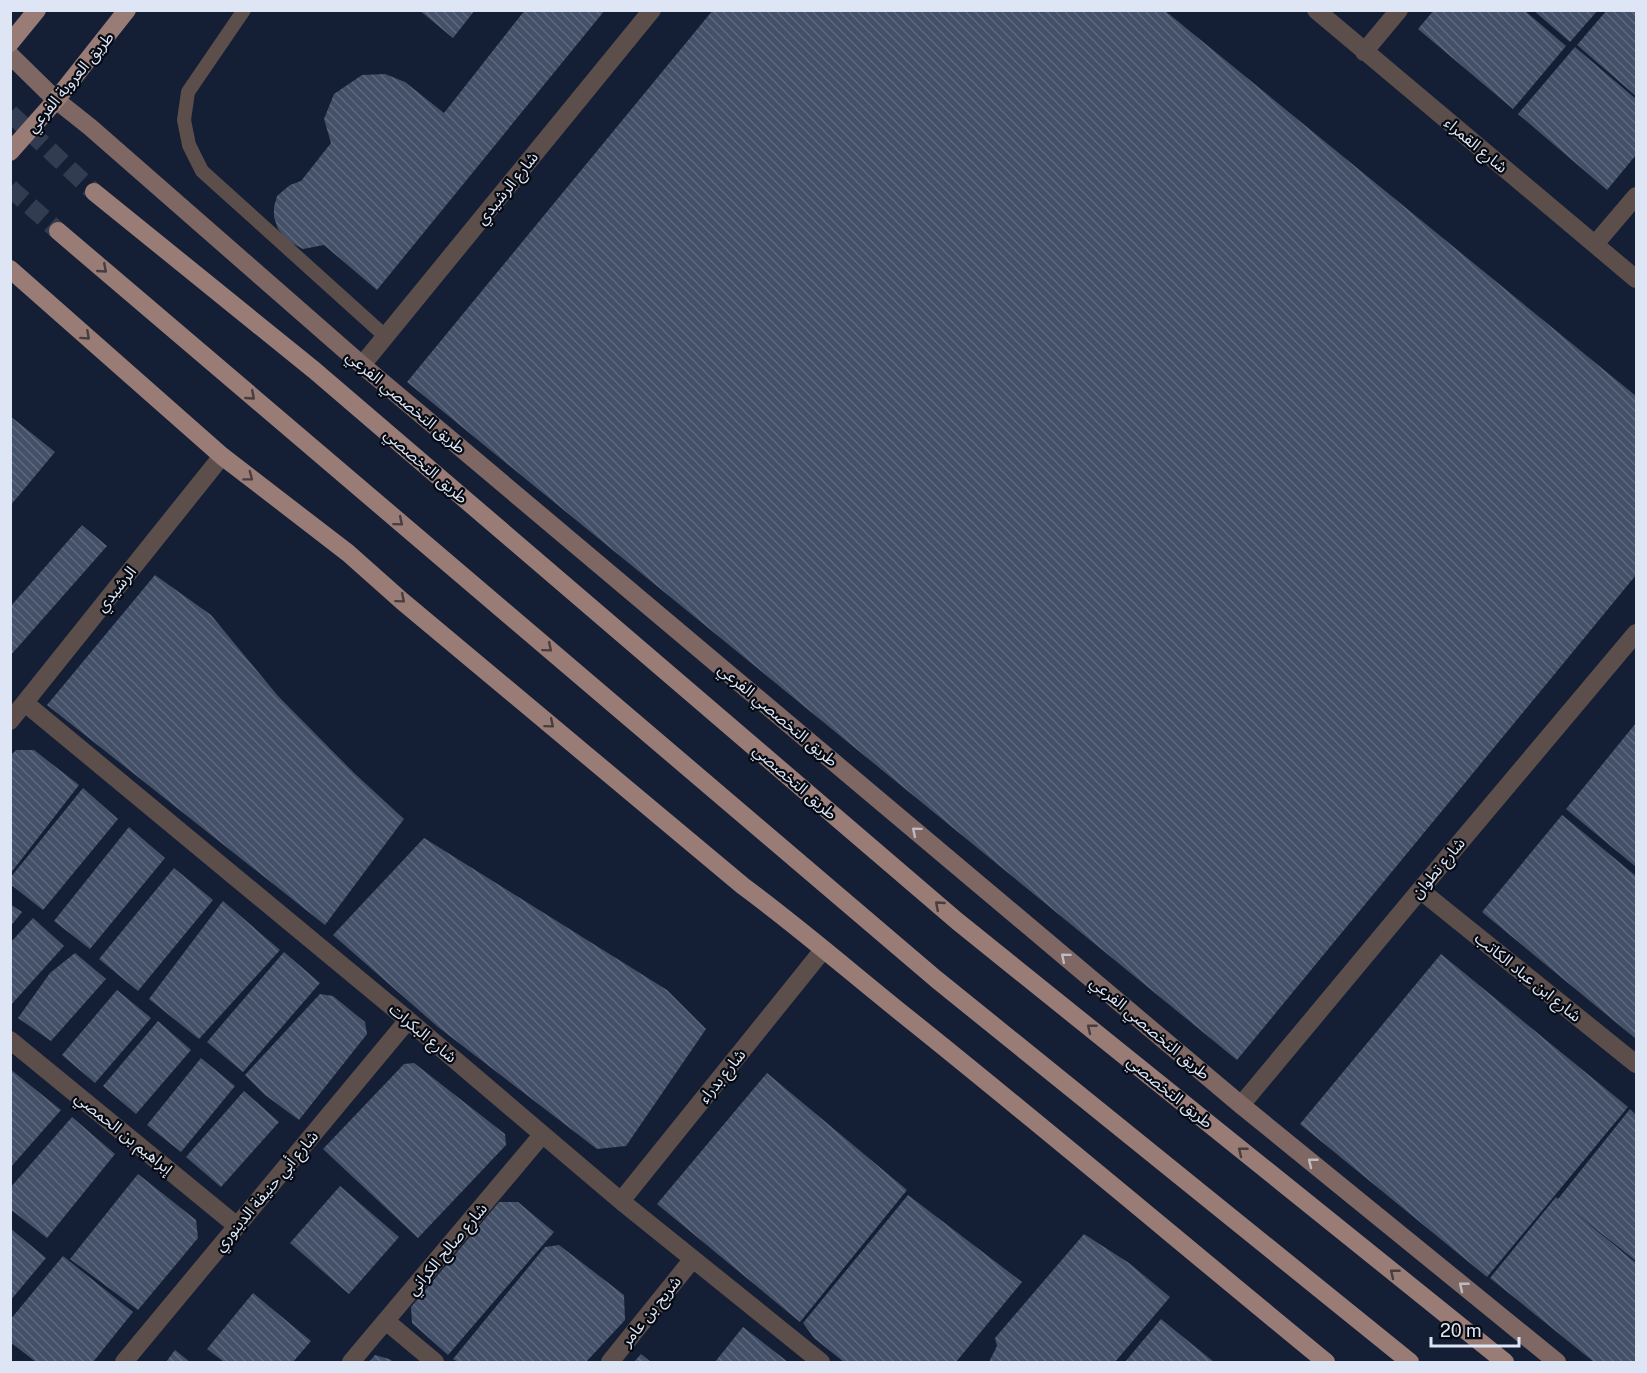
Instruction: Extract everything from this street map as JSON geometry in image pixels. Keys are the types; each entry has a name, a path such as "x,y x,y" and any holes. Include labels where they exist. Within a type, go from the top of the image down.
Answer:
{"main road":[{"path":"10,43 37,10"},
{"name":"طريق العروبة الفرعي","path":"10,152 56,100 128,10"},
{"name":"طريق التخصصي","path":"94,192 314,370 957,921 1505,1362"},
{"path":"58,231 936,979 1410,1362"},
{"path":"10,269 222,456 348,554 742,886 785,918 1044,1128 1326,1362"}],"street":[{"name":"شارع الرشيدي","path":"362,365 652,10"},
{"name":"شارع القمراء","path":"1316,10 1596,243 1636,279"},
{"path":"1364,52 1399,10"},
{"name":"طريق التخصصي الفرعي","path":"10,55 56,100 362,365 1241,1105 1557,1362"},
{"path":"1596,243 1636,196"},
{"name":"الرشيدي","path":"10,721 222,456"},
{"name":"شارع تطوان","path":"1241,1105 1636,633"},
{"name":"شارع البكرات","path":"25,703 408,1020 692,1260 821,1362"},
{"name":"شارع ابن عباد الكاتب","path":"1420,890 1636,1064"},
{"name":"شارع بدراء","path":"621,1201 823,950"},
{"name":"شارع أبي حنيفة الدينوري","path":"124,1362 408,1020"},
{"name":"إبراهيم بن الحمصي","path":"10,1040 237,1226"},
{"name":"شارع صالح الكراني","path":"351,1362 542,1135"},
{"name":"شريح بن عامر","path":"610,1362 692,1260"},
{"path":"387,1322 435,1362"}],"lane":[{"path":"244,10 188,92 184,120 189,145 202,171 385,336"}],"building":[{"path":"419,10 475,10 453,38"},
{"path":"525,10 605,10 377,290 324,245 303,249 288,241 278,229 274,217 277,196 290,185 301,181 331,143 324,119 334,94 362,75 385,74 405,82 444,113"},
{"path":"713,10 1164,10 1636,396 1636,575 1237,1060 407,382"},
{"path":"1434,10 1524,10 1566,46 1513,109 1418,29"},
{"path":"1533,10 1598,10 1570,42"},
{"path":"1607,10 1636,10 1636,96 1577,45"},
{"path":"1575,47 1636,99 1636,155 1607,190 1518,114"},
{"path":"10,416 55,452 10,506"},
{"path":"82,525 107,546 10,656 10,607"},
{"path":"155,575 211,615 278,696 354,773 404,819 325,925 47,705"},
{"path":"1636,723 1636,867 1566,809"},
{"path":"16,750 34,750 79,785 10,874 10,756"},
{"path":"83,788 118,819 43,910 10,884 10,878"},
{"path":"1562,815 1636,876 1636,1039 1482,912"},
{"path":"129,827 165,858 90,949 54,921"},
{"path":"424,838 667,990 706,1029 626,1146 597,1149 438,1027 333,935"},
{"path":"174,868 213,900 138,991 99,959"},
{"path":"223,901 280,950 199,1039 149,999"},
{"path":"10,904 22,912 10,927"},
{"path":"33,918 64,946 10,1006 10,943"},
{"path":"284,952 320,983 243,1072 207,1042"},
{"path":"75,953 106,979 51,1041 18,1018 50,973"},
{"path":"1441,954 1628,1107 1487,1277 1300,1124"},
{"path":"117,990 151,1018 95,1083 62,1055"},
{"path":"320,994 333,996 365,1022 367,1034 299,1120 265,1095 245,1075"},
{"path":"158,1021 191,1050 136,1114 103,1086"},
{"path":"201,1058 235,1086 181,1152 147,1125"},
{"path":"414,1063 505,1134 506,1145 418,1238 323,1149 404,1064"},
{"path":"10,1069 61,1110 10,1168"},
{"path":"767,1073 907,1190 800,1322 657,1204"},
{"path":"244,1091 279,1122 221,1187 186,1157"},
{"path":"1630,1109 1636,1115 1636,1261 1568,1207 1636,1263 1636,1362 1594,1362 1490,1278 1556,1197 1558,1199"},
{"path":"72,1117 115,1154 47,1238 10,1209 10,1188"},
{"path":"138,1174 196,1220 198,1238 138,1310 70,1259"},
{"path":"340,1186 399,1237 349,1294 290,1243"},
{"path":"908,1195 1022,1282 956,1362 844,1362 814,1338 803,1323"},
{"path":"499,1202 518,1202 554,1232 448,1355 412,1323 411,1307"},
{"path":"10,1228 46,1258 10,1301"},
{"path":"1084,1234 1129,1263 1170,1297 1115,1362 989,1362 997,1346 995,1338"},
{"path":"559,1245 624,1295 625,1320 586,1362 458,1362 453,1359 545,1247"},
{"path":"63,1256 133,1312 93,1362 36,1362 10,1342 10,1320"},
{"path":"253,1293 311,1341 293,1362 224,1362 207,1349"},
{"path":"1161,1319 1214,1362 1125,1362"},
{"path":"743,1327 788,1362 715,1362"},
{"path":"175,1350 190,1362 166,1362"},
{"path":"641,1354 651,1362 634,1362"},
{"path":"375,1355 389,1359 394,1362 369,1362"}],"tunnel":[{"path":"10,113 94,192"},
{"path":"10,188 58,231"}]}
